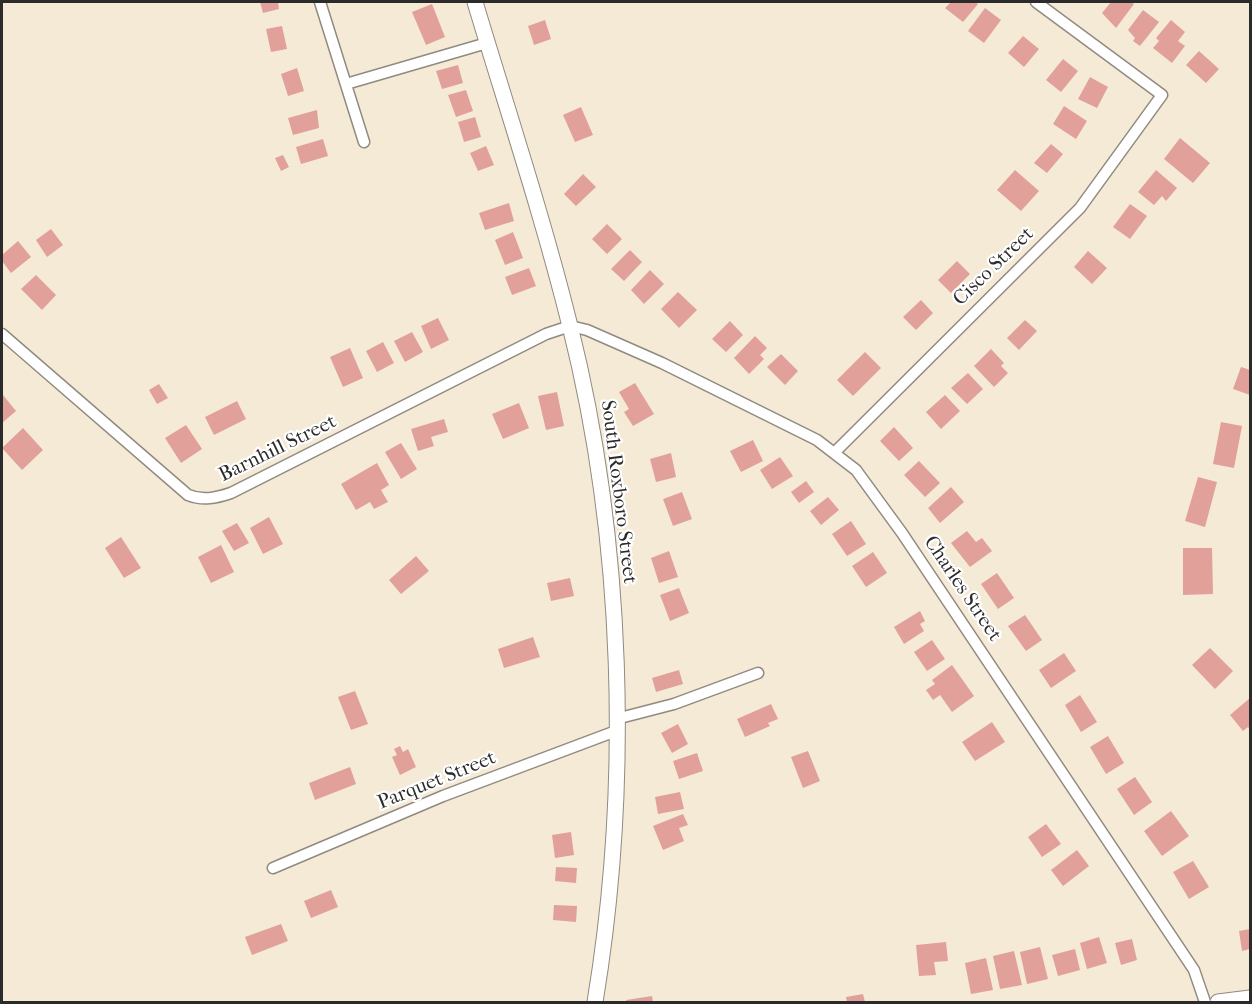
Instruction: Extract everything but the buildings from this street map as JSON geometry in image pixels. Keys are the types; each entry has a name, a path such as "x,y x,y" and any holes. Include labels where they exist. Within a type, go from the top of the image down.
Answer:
{"street":[{"path":"320,2 364,142"},
{"name":"South Roxboro Street","path":"475,2 570,326 593,439 606,541 616,725 610,877 595,1002"},
{"name":"Cisco Street","path":"835,452 1080,208 1162,95 1036,2"},
{"path":"346,84 488,43"},
{"name":"Barnhill Street","path":"2,334 188,495 206,499 231,493 546,334 570,326"},
{"name":"Charles Street","path":"570,326 587,330 662,363 835,452 856,470 1008,690 1194,970 1204,1002"},
{"name":"Parquet Street","path":"273,868 616,725 758,673"},
{"path":"1218,1002 1251,998"}]}
